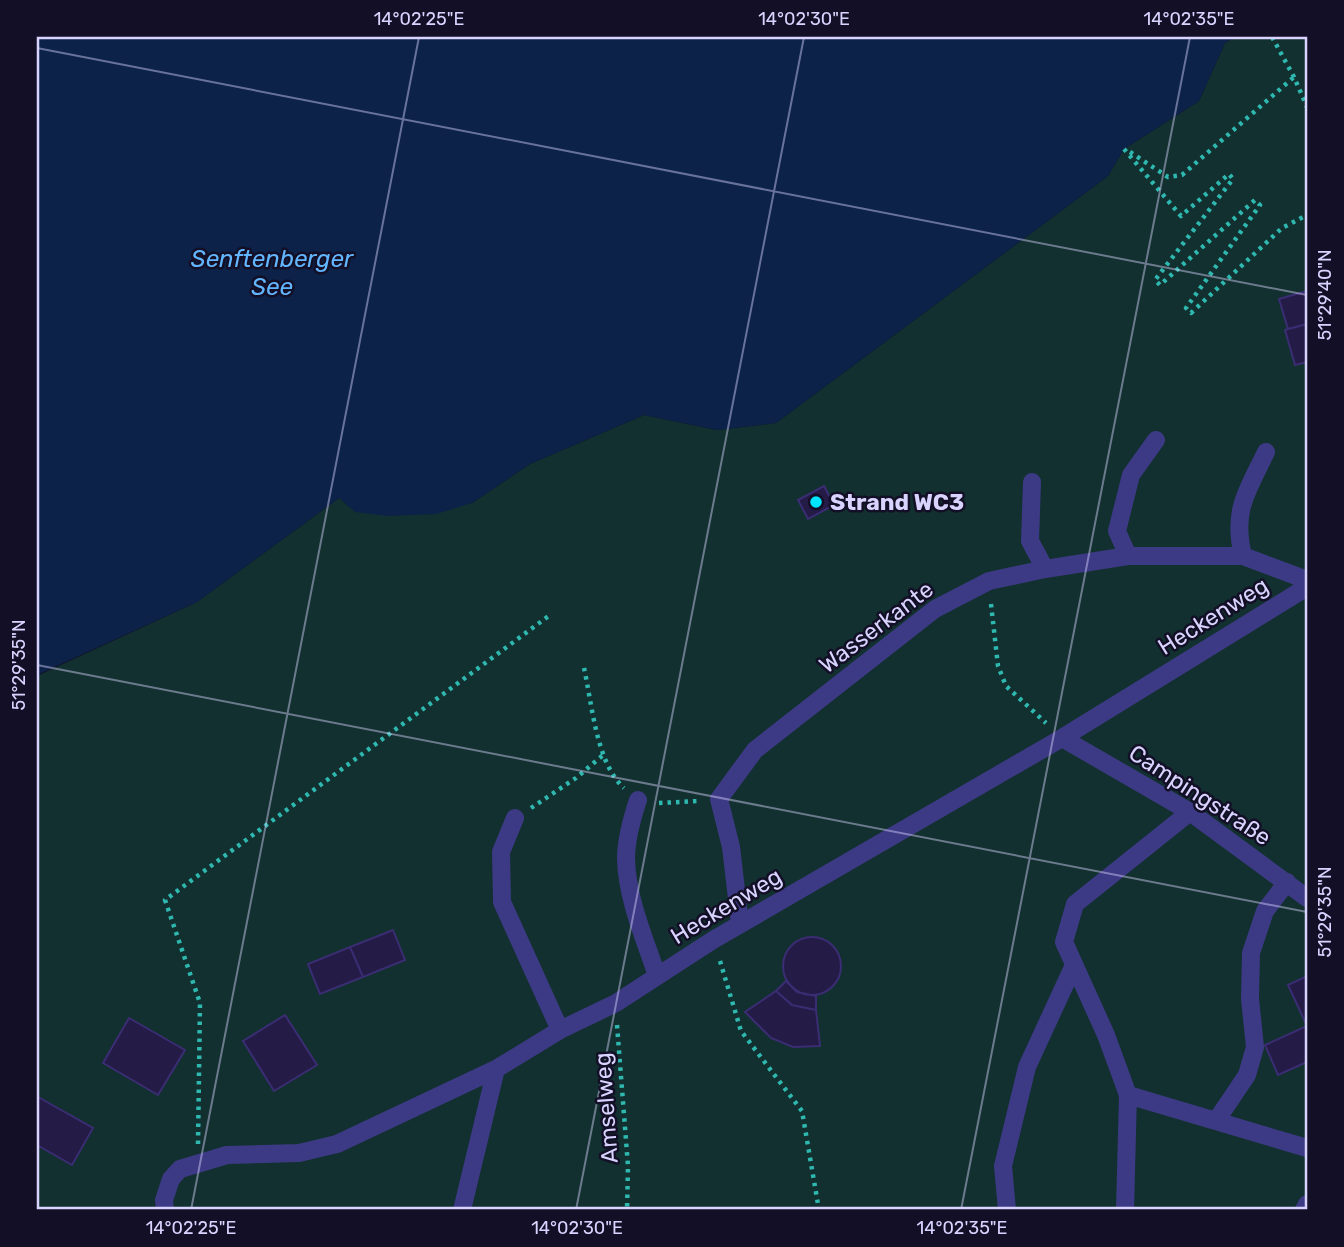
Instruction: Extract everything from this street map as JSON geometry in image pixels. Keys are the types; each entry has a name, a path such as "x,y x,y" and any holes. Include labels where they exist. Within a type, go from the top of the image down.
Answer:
{"street":[{"path":"1128,556 1117,531 1131,475 1156,440"},
{"path":"1243,556 1239,536 1241,504 1266,452"},
{"path":"1032,482 1030,541 1045,569"},
{"name":"Wasserkante","path":"740,924 731,847 719,799 755,750 935,609 989,581 1128,556 1243,556 1307,580"},
{"name":"Heckenweg","path":"165,1210 164,1200 171,1179 180,1169 227,1155 299,1153 337,1144 496,1069 560,1030 616,1003 713,940 1062,738 1307,587"},
{"name":"Campingstraße","path":"1062,738 1190,812 1307,898"},
{"path":"638,800 632,818 626,859 635,909 657,976"},
{"path":"1125,1210 1128,1095 1106,1035 1064,942 1075,904 1190,812"},
{"path":"515,818 501,852 502,902 560,1030"},
{"path":"1216,1121 1247,1075 1255,1046 1250,999 1251,953 1265,911 1287,882"},
{"path":"1007,1210 1003,1166 1027,1067 1074,965"},
{"path":"462,1210 496,1069"},
{"path":"1128,1095 1307,1149"},
{"path":"1304,1210 1307,1204"}],"path":[{"path":"1272,37 1307,107"},
{"path":"1294,77 1182,175 1168,177 1124,149 1181,216 1229,174 1233,179 1155,280 1160,285 1255,200 1260,205 1186,308 1191,313 1282,228 1307,215"},
{"path":"989,581 998,666 1006,686 1062,738"},
{"path":"198,1162 200,1003 165,900 550,615"},
{"path":"515,818 576,778 603,755 584,668"},
{"path":"713,940 741,1031 802,1111 820,1210"},
{"name":"Amselweg","path":"616,1003 628,1166 627,1210"},
{"path":"37,1209 45,1210"}],"green space":[{"path":"1235,37 1307,37 1307,1210 37,1210 37,676 197,602 339,498 472,503 530,464 644,415 717,430 776,423 1108,176 1124,149 1199,101 1225,43"}],"water":[{"name":"Senftenberger See","path":"37,37 1235,37 1225,43 1199,101 1124,149 1108,176 776,423 717,430 644,415 530,464 472,503 436,514 388,516 355,512 339,498 197,602 37,675"}],"building":[{"path":"1307,291 1307,324 1288,329 1279,299"},
{"path":"1307,324 1307,362 1295,365 1285,330"},
{"name":"Strand WC3","path":"824,486 834,505 808,519 798,500"},
{"path":"393,930 405,960 363,977 350,947"},
{"path":"812,937 823,939 836,950 841,966 839,977 828,990 812,995 801,993 788,982 783,966 785,955 796,942"},
{"path":"350,947 363,977 320,994 308,964"},
{"path":"1307,976 1307,1026 1288,985"},
{"path":"786,981 797,992 816,996 816,1010 792,1005 776,991"},
{"path":"776,991 792,1005 816,1010 820,1046 793,1047 771,1038 745,1012"},
{"path":"285,1015 317,1065 274,1091 243,1041"},
{"path":"129,1018 185,1050 158,1095 103,1063"},
{"path":"1307,1026 1307,1062 1278,1075 1265,1045"},
{"path":"38,1097 93,1128 72,1165 37,1145"}],"place":[{"name":"Strand WC3","path":"816,502"}]}
